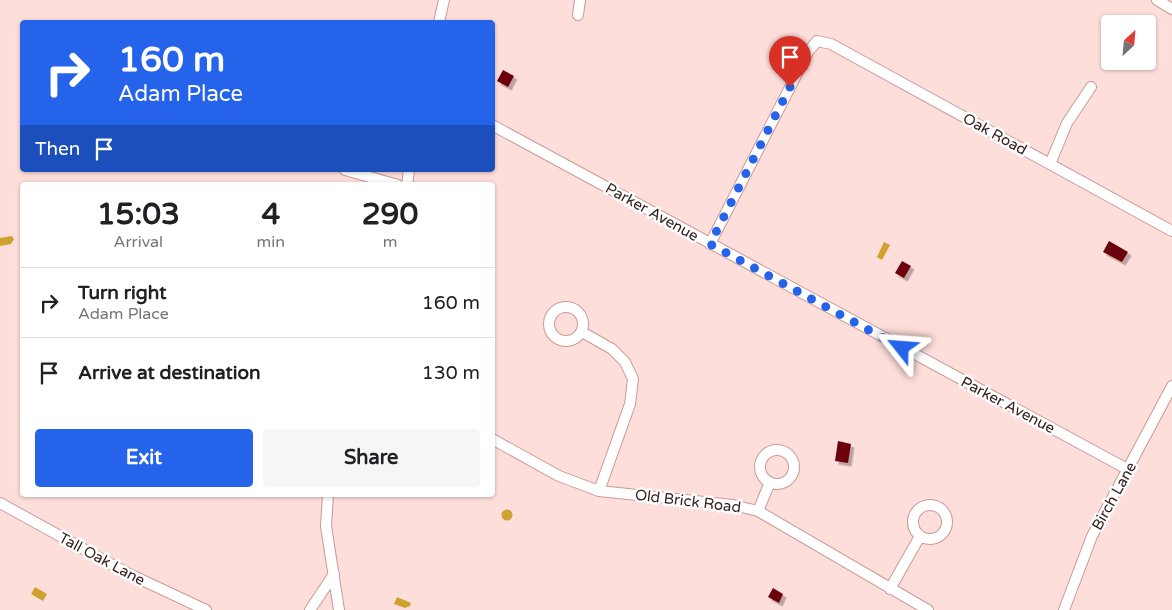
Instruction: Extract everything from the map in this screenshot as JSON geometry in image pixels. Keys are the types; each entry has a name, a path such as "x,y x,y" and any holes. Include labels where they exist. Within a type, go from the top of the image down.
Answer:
{"street":[{"path":"439,20 444,0"},
{"path":"578,14 580,0"},
{"path":"1157,0 1172,9"},
{"name":"Oak Road","path":"710,244 808,52 817,41 831,44 1172,231"},
{"path":"1050,164 1067,123 1091,87"},
{"name":"Parker Avenue","path":"495,127 1129,470"},
{"path":"353,172 388,182"},
{"path":"582,332 612,349 625,362 633,379 630,404 599,491"},
{"name":"Birch Lane","path":"1064,610 1092,536 1129,470 1172,386"},
{"name":"Old Brick Road","path":"495,441 559,476 599,491 733,505 758,511 928,610"},
{"path":"758,511 770,482"},
{"path":"328,497 326,526 339,610"},
{"name":"Tall Oak Lane","path":"0,503 127,573 206,610"},
{"path":"890,589 920,536"},
{"path":"310,610 334,574"}],"shaded area":[{"path":"12,236 14,239 11,244 0,246 0,238"},
{"path":"884,242 890,245 882,260 877,257"},
{"path":"505,510 509,510 512,515 511,519 505,520 502,517 502,513"},
{"path":"35,587 47,594 43,601 31,594"},
{"path":"397,597 411,603 410,606 405,608 394,604"}],"building":[{"path":"503,70 514,76 508,87 497,81"},
{"path":"1109,241 1128,252 1122,262 1103,252"},
{"path":"902,261 911,266 904,278 895,273"},
{"path":"838,441 851,444 848,463 835,461"},
{"path":"773,588 783,594 779,603 768,597"}],"route":[{"path":"790,87 710,244 902,348"}]}
